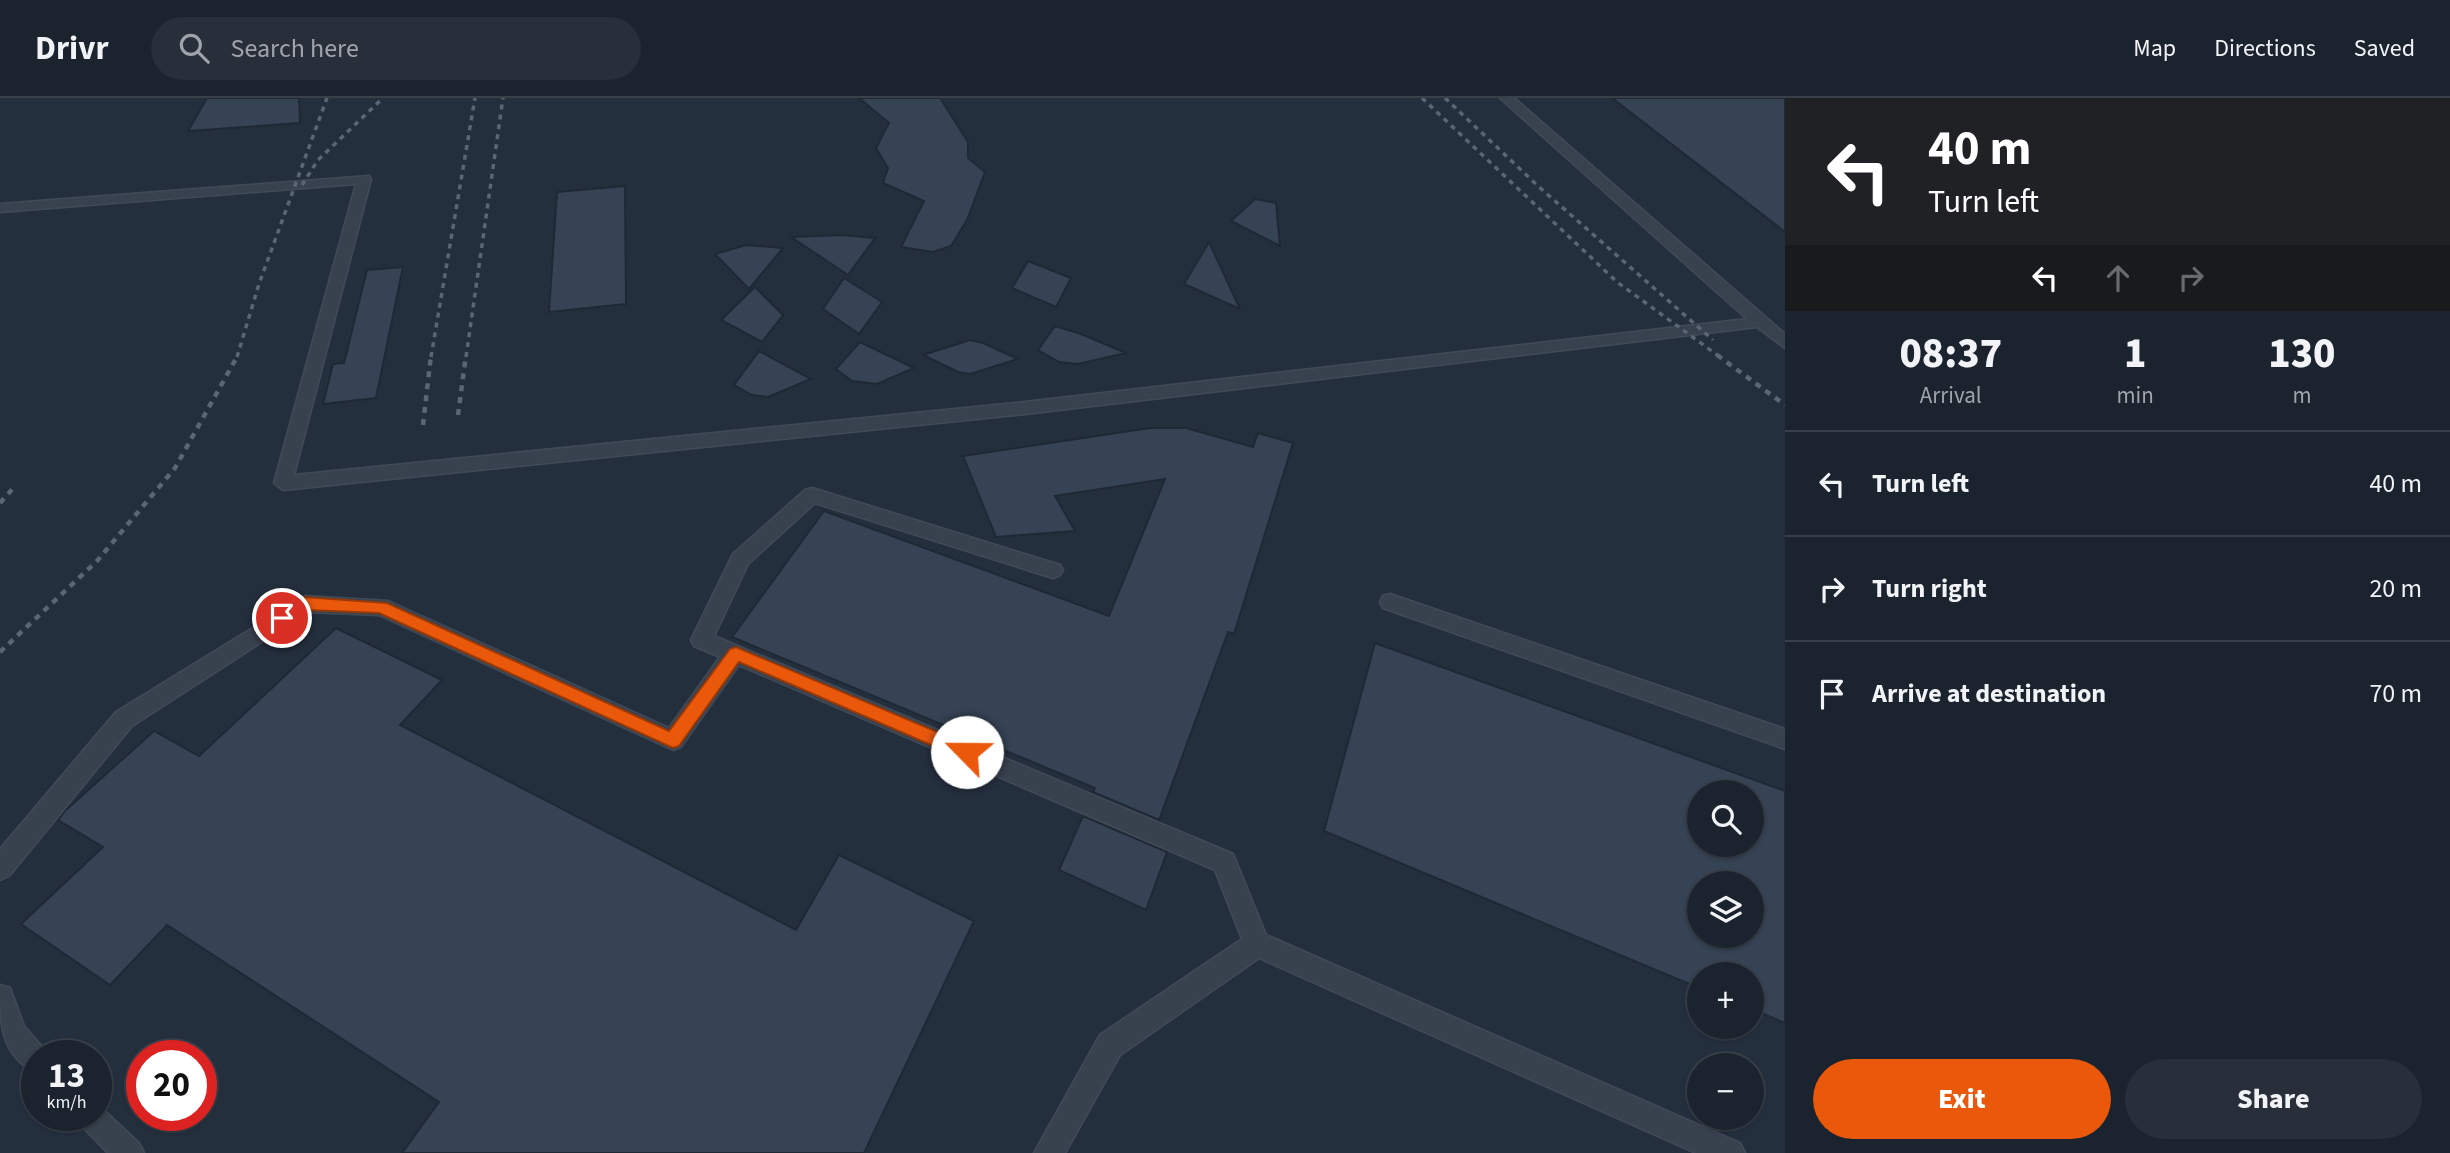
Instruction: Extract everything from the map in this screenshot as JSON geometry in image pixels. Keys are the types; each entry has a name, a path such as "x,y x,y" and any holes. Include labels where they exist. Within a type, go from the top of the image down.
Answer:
{"lane":[{"path":"1506,98 1785,343"},
{"path":"0,208 364,179 283,483 1025,408 1761,322"},
{"path":"1053,570 812,495 740,559 702,639 1224,862 1257,944 1730,1153"},
{"path":"1390,602 1785,738"},
{"path":"0,868 124,719 304,604 381,607 673,740 736,654"},
{"path":"1049,1153 1110,1045 1257,944"},
{"path":"0,998 14,1035 21,1042"},
{"path":"107,1131 128,1153"}],"building":[{"path":"207,98 299,98 300,123 188,131"},
{"path":"859,98 940,98 968,142 968,158 985,172 967,220 951,246 933,252 901,247 924,201 883,183 888,168 876,148 889,123"},
{"path":"1612,98 1785,98 1785,232"},
{"path":"625,186 626,304 549,312 557,192"},
{"path":"1255,199 1276,203 1280,246 1231,221"},
{"path":"840,235 875,238 848,275 791,237"},
{"path":"1209,242 1240,309 1184,284"},
{"path":"746,245 783,248 749,289 715,254"},
{"path":"1028,261 1071,278 1056,307 1012,288"},
{"path":"403,267 376,398 323,404 333,364 344,363 367,270"},
{"path":"844,278 882,302 859,334 823,309"},
{"path":"755,287 783,315 762,342 721,320"},
{"path":"1055,326 1126,353 1078,364 1059,362 1038,350"},
{"path":"970,340 1018,359 970,374 958,372 923,355"},
{"path":"860,342 914,368 877,384 852,381 836,369"},
{"path":"759,351 811,379 768,397 752,395 734,385"},
{"path":"1150,428 1186,428 1253,447 1258,433 1293,443 1234,634 1228,632 1159,820 1093,792 1095,788 732,637 824,511 1109,616 1165,479 1055,496 1075,531 996,537 963,456"},
{"path":"336,628 442,680 400,725 796,930 839,855 974,921 864,1153 402,1153 439,1102 167,925 110,985 21,924 103,847 58,820 66,810 154,731 199,756"},
{"path":"1375,643 1755,780 1687,780 1687,857 1764,857 1764,783 1785,791 1785,1023 1764,1014 1764,962 1687,962 1687,983 1324,831"},
{"path":"1083,816 1167,852 1146,910 1059,870"}],"railway":[{"path":"237,357 259,284 327,98"},
{"path":"302,185 318,160 383,98"},
{"path":"431,357 475,98"},
{"path":"466,357 503,98"},
{"path":"1422,98 1617,282 1720,357"},
{"path":"1445,98 1538,186 1713,340"},
{"path":"423,425 431,355"},
{"path":"458,415 466,355"},
{"path":"1717,355 1785,405"},
{"path":"0,652 97,561 175,468 237,357"},
{"path":"0,503 16,485"}],"route":[{"path":"282,618 304,604 381,607 673,740 736,654 967,752"}]}
